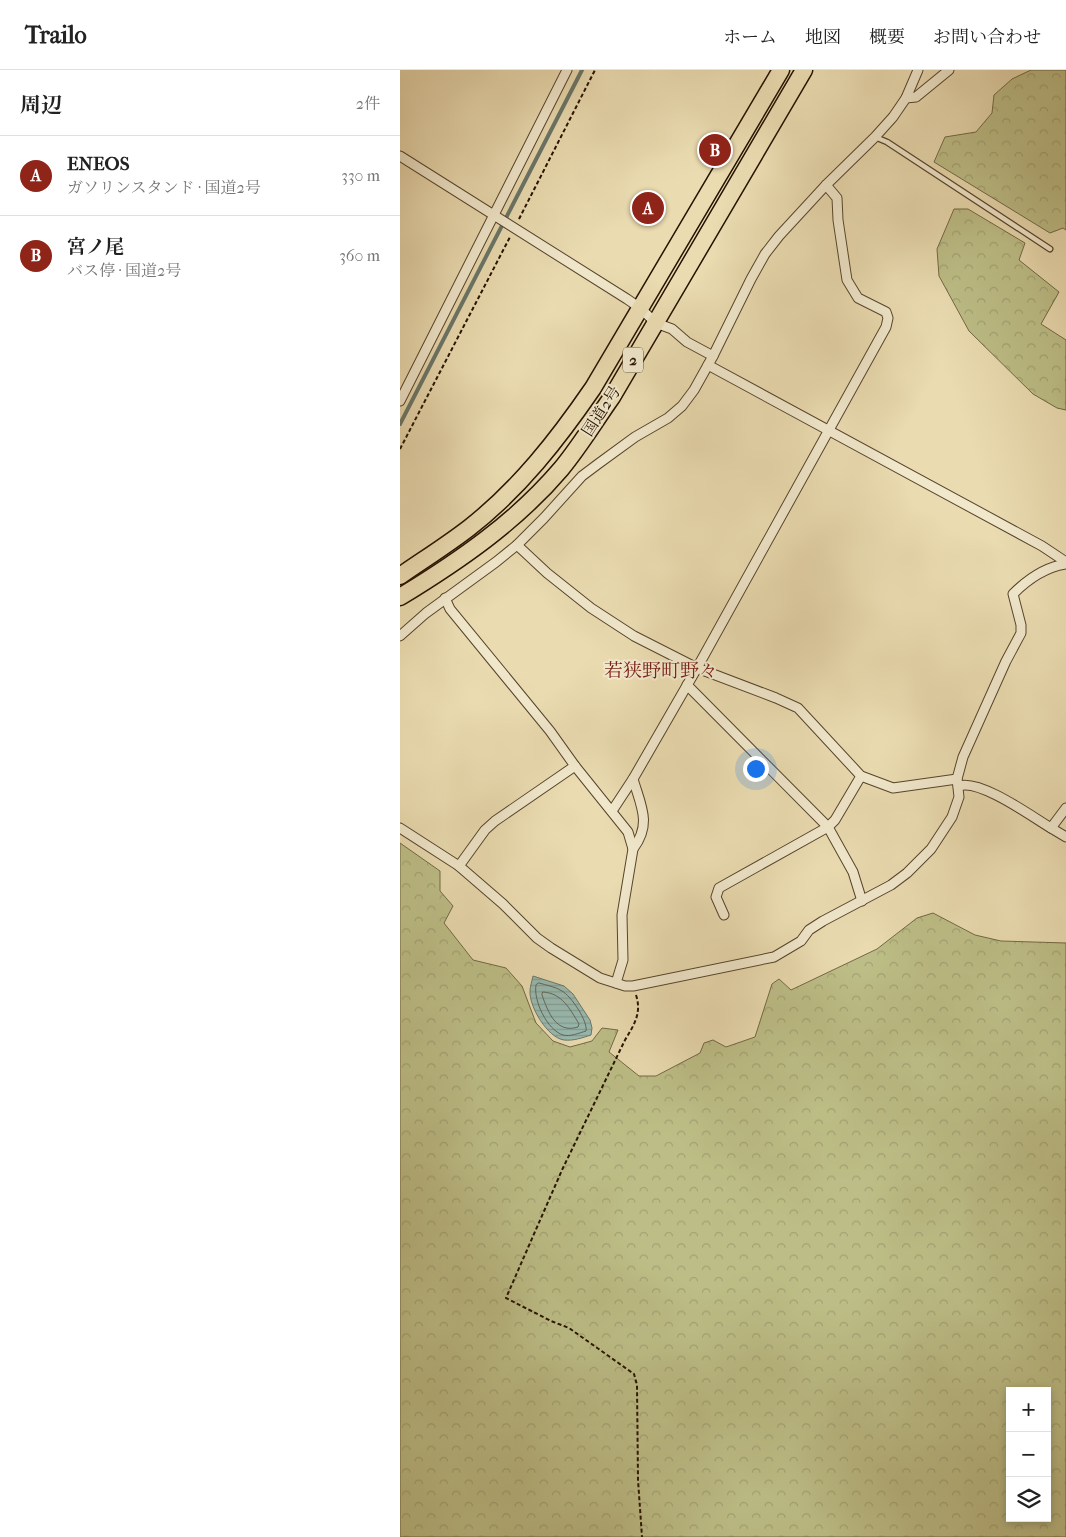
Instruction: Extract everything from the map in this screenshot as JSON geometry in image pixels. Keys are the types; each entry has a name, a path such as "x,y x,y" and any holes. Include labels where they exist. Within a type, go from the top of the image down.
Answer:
{"highway":[{"name":"国道2号","path":"400,576 470,528 543,456 567,425 593,388 781,70"},
{"name":"国道2号","path":"400,596 505,525 536,496 583,440 612,397 804,70"}],"street":[{"path":"400,401 496,216 567,70"},
{"path":"400,636 445,598 472,580 517,545 582,476 635,437 668,418 682,406 713,356 765,254 779,236 893,117 906,98 918,70"},
{"path":"906,98 916,98 949,70"},
{"path":"400,156 640,308 656,323 672,329 687,342 713,356"},
{"path":"612,811 688,685 886,327 888,318 886,312 858,298 847,280 838,220 837,198 826,186"},
{"path":"708,365 1042,546 1066,563"},
{"path":"517,545 547,573 591,608 634,636 697,668 798,708 861,776 893,788 958,783 986,790 1066,837"},
{"path":"400,828 459,866 550,948 600,978 625,986 633,986 774,958 801,940 809,930 823,921 891,885 907,873 931,849 952,817 959,797 958,783 963,757 1006,661 1021,633 1021,625 1013,594 1026,580 1066,563"},
{"path":"445,598 450,609 550,731 575,766 628,832 633,849 622,915 622,960 616,983"},
{"path":"688,685 828,827 853,872 862,901"},
{"path":"459,866 485,830 495,821 575,766"},
{"path":"724,915 716,897 719,888 828,827 835,820 861,776"},
{"path":"633,779 644,816 641,838 633,849"},
{"path":"1051,828 1066,808"}],"lane":[{"path":"875,137 887,142 1050,249"}],"path":[{"path":"400,449 512,227 595,70"},
{"path":"633,986 639,1005 636,1022 625,1040 562,1170 506,1298 551,1322 569,1328 634,1374 637,1385 638,1480 642,1537"}],"green space":[{"path":"1031,70 1066,70 1066,230 1063,228 1050,233 934,162 945,137 976,132 992,113 994,95 1012,79"},
{"path":"954,209 968,209 1025,243 1019,260 1059,292 1041,324 1066,340 1066,410 1057,408 1033,394 969,331 939,276 937,249"},
{"path":"400,843 440,871 440,891 453,906 444,923 473,960 506,968 522,986 536,1023 553,1041 570,1047 592,1041 602,1028 618,1030 609,1052 639,1076 656,1076 700,1053 704,1043 713,1040 726,1047 755,1037 772,984 779,979 791,990 877,949 917,918 933,913 975,935 1001,941 1066,943 1066,1537 400,1537"}],"water":[{"path":"533,976 564,986 573,994 590,1020 591,1035 574,1040 564,1040 552,1034 546,1028 536,1013 531,998 530,989"}],"waterway":[{"path":"400,424 582,70"}],"place":[{"name":"宮ノ尾","path":"715,150"},
{"name":"ENEOS","path":"648,208"}],"district":[{"name":"若狭野町野々","path":"661,671"}]}
